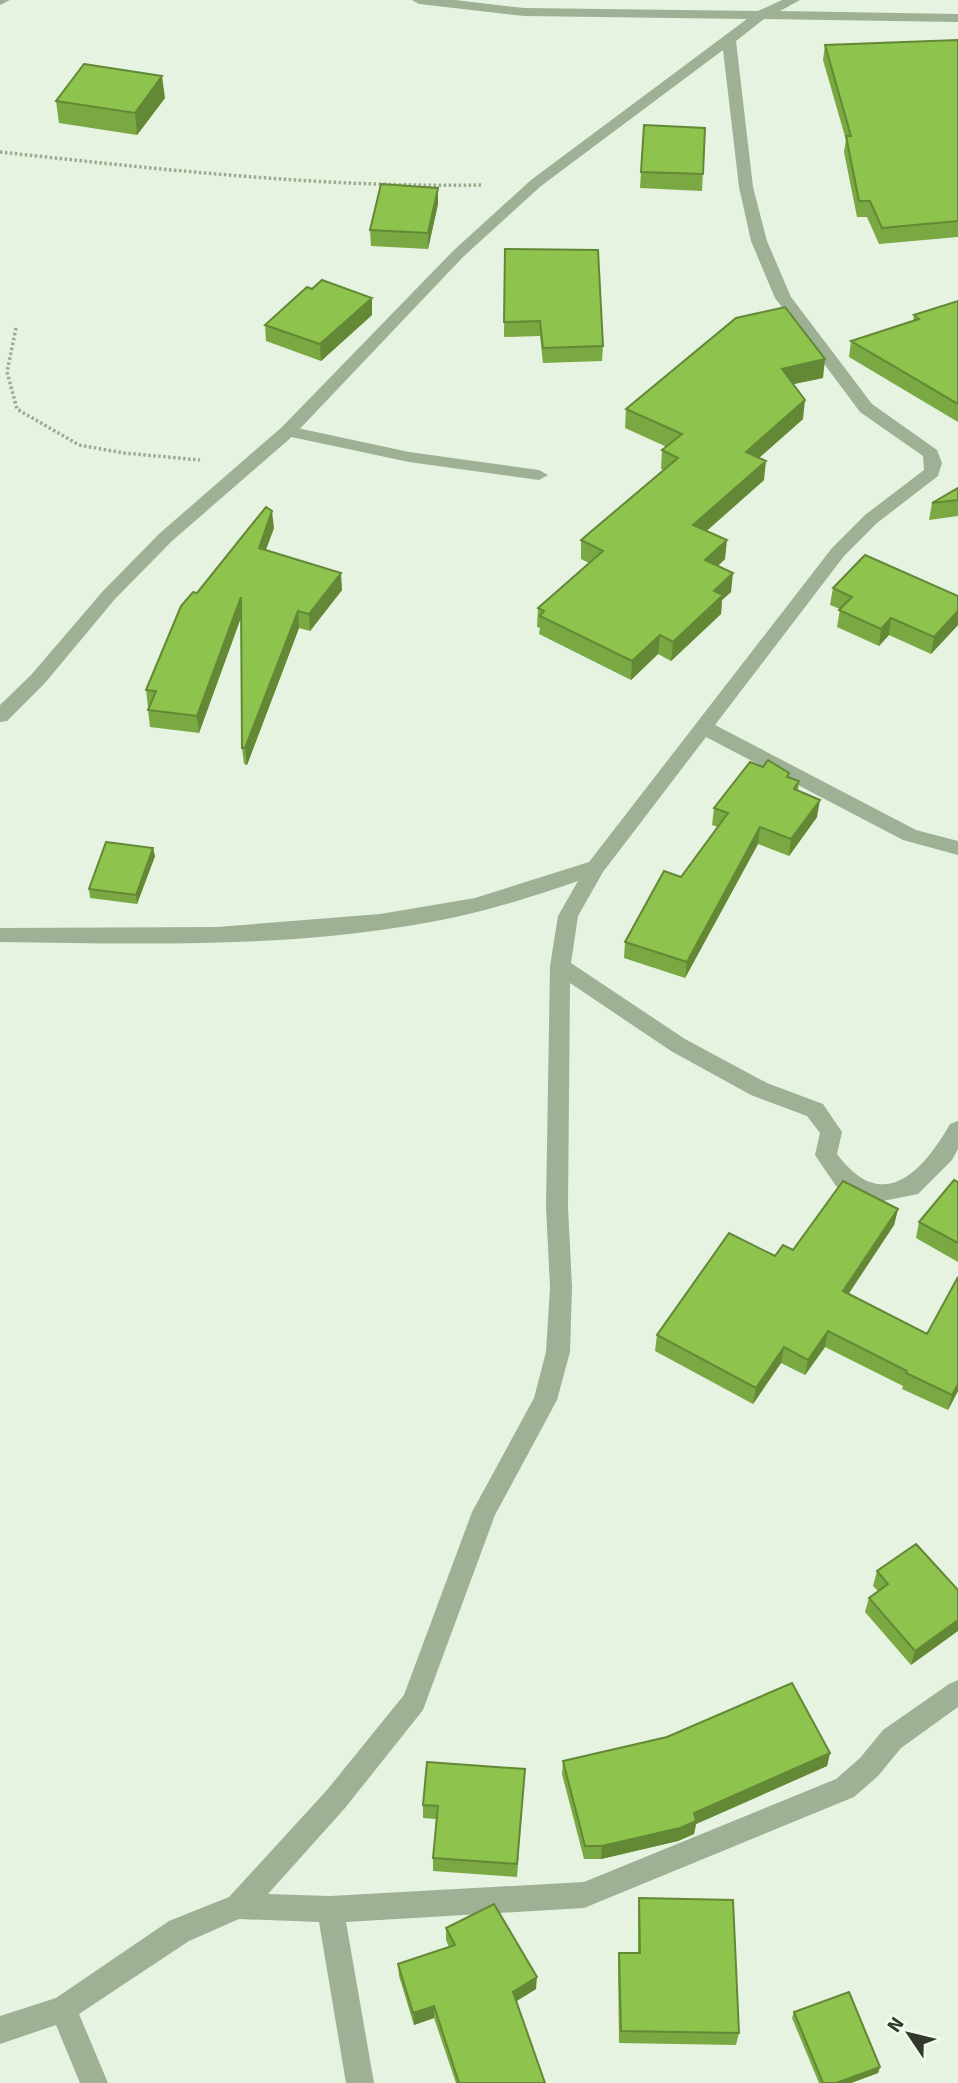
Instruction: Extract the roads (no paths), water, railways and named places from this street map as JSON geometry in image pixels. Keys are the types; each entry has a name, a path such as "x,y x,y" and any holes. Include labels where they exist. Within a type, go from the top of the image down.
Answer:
{"street":[{"path":"419,0 524,12 958,18"},
{"path":"0,716 38,679 118,586 166,537 288,430 458,254 536,183 764,14 793,0"},
{"path":"239,1906 337,1800 414,1702 484,1512 545,1400 558,1352 561,1287 557,1207 560,966 569,916 596,867 838,552 871,519 932,472 934,463 931,454 866,408 783,298 759,241 746,187 729,39"},
{"path":"288,430 409,457 539,475"},
{"path":"705,728 910,835 958,848"},
{"path":"0,935 204,934 327,927 435,914 520,894 596,867"},
{"path":"560,966 678,1045 759,1089 815,1110 831,1132 826,1155 844,1180 873,1194 910,1188 944,1154 958,1130"},
{"path":"0,2030 63,2009 179,1931 239,1906 330,1909 584,1895 845,1788 869,1767 892,1739 958,1692"},
{"path":"330,1909 360,2083"},
{"path":"63,2009 94,2083"}]}
